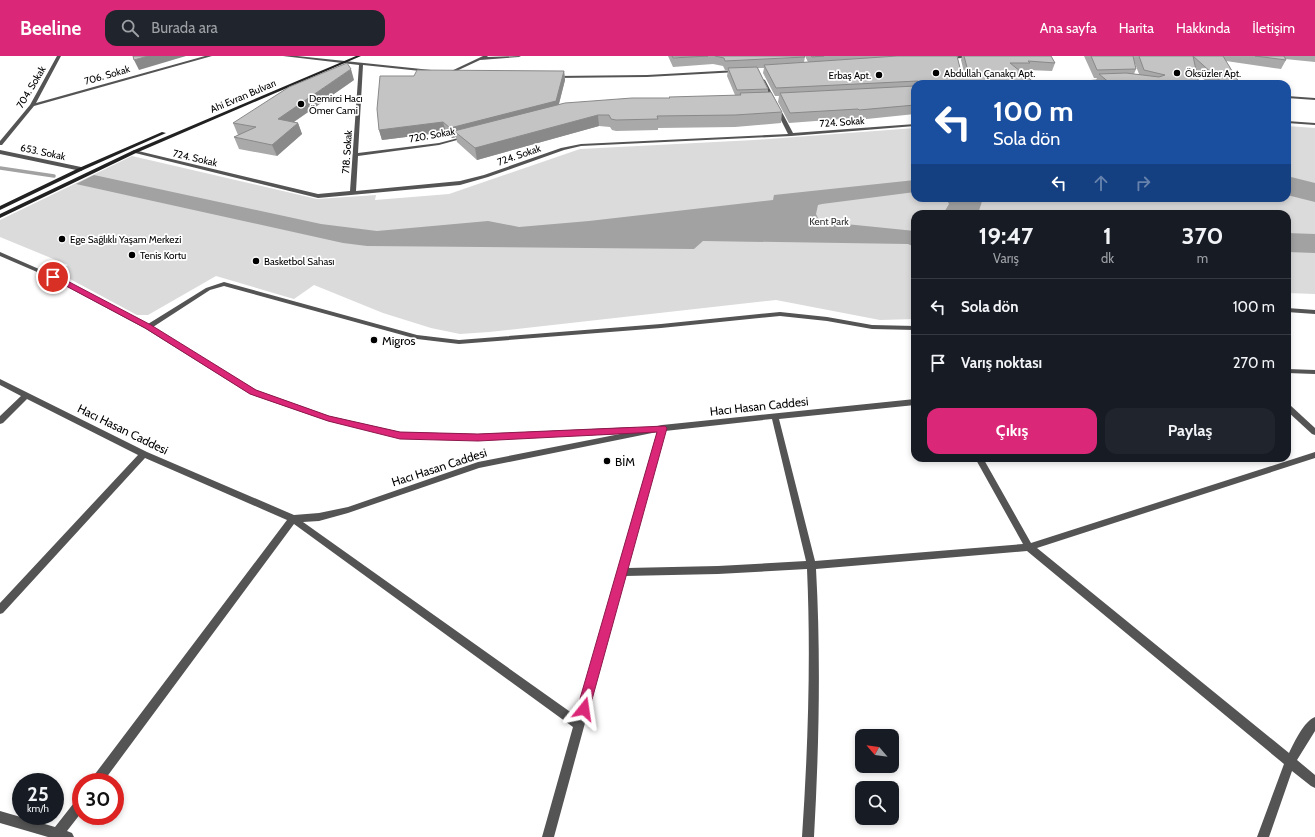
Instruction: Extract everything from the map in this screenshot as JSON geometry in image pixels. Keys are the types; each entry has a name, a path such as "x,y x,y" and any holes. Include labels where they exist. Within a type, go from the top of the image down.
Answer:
{"main road":[{"name":"Ahi Evran Bulvarı","path":"0,208 126,149 347,56"},
{"name":"Ahi Evran Bulvarı","path":"0,216 134,152 359,56"}],"street":[{"name":"704. Sokak","path":"0,144 32,105 59,56"},
{"name":"706. Sokak","path":"32,105 210,56"},
{"path":"285,56 361,65 433,71"},
{"path":"449,73 486,56"},
{"path":"479,59 519,56"},
{"path":"940,59 978,56"},
{"path":"956,57 958,64"},
{"name":"718. Sokak","path":"354,192 361,65"},
{"path":"551,77 647,76 743,71"},
{"path":"441,72 464,74"},
{"path":"761,76 791,135"},
{"path":"1291,97 1315,99"},
{"path":"766,101 781,100"},
{"path":"1291,122 1315,124"},
{"name":"724. Sokak","path":"134,152 318,196 460,183 486,176 563,149 581,145 791,135 911,125"},
{"name":"720. Sokak","path":"356,155 439,144 475,134"},
{"name":"653. Sokak","path":"0,152 81,169"},
{"path":"0,254 53,277 148,327 253,392 328,418 400,436 478,437 662,428 548,837"},
{"path":"148,327 208,289 224,284 416,337 459,342 661,326 780,314 827,319 872,327 911,328"},
{"path":"1291,310 1315,312"},
{"path":"1291,371 1315,372"},
{"name":"Hacı Hasan Caddesi","path":"0,382 144,454 294,519 319,517 348,510 478,465 662,428 911,402"},
{"path":"0,421 27,395"},
{"path":"1291,411 1315,432"},
{"path":"776,417 811,565 814,617 814,744 808,837"},
{"path":"0,610 144,454"},
{"path":"621,572 718,570 811,565 1028,547 1315,455"},
{"path":"981,462 1028,547 1315,782"},
{"path":"103,773 294,519 579,725"},
{"path":"1263,837 1290,763 1309,728 1315,722"},
{"path":"0,817 60,836 72,817"}],"green space":[{"name":"Kent Park","path":"1291,126 1315,128 1315,294 1291,293 1291,210 911,210 911,319 880,320 776,300 460,334 431,328 383,313 314,285 294,299 216,276 148,315 137,315 57,272 68,265 0,237 0,220 132,156 317,199 376,195 375,200 449,194 580,149 754,140 911,128 911,202 1291,202"}],"shaded area":[{"path":"94,175 321,224 377,231 488,221 519,227 589,221 773,200 774,195 911,180 911,193 822,204 818,205 816,214 819,220 826,222 911,231 911,245 908,244 703,241 694,249 367,246 343,243 76,184"},
{"path":"1291,177 1315,183 1315,202 1291,196"},
{"path":"948,202 982,202 979,210 945,210 949,204"},
{"path":"1291,233 1315,234 1315,253 1291,252"}],"building":[{"path":"133,56 148,56 134,60"},
{"path":"672,56 708,56 673,58"},
{"path":"715,56 805,57 725,61 724,58"},
{"path":"897,56 957,56 962,76 968,77 969,75 964,56 1051,56 1055,63 1028,61 1030,63 1010,63 1031,80 911,80 911,81 776,88 764,65"},
{"path":"1091,56 1133,56 1136,69 1097,70"},
{"path":"1139,56 1193,56 1198,80 1106,80 1099,74 1126,73 1159,77 1165,75 1144,70"},
{"path":"1193,56 1223,56 1238,80 1220,80"},
{"path":"1255,56 1284,56 1286,60"},
{"path":"347,63 351,69 278,119 298,123 272,145 234,137 256,127 233,123 289,87"},
{"path":"757,67 768,89 737,90 728,68"},
{"path":"417,70 564,71 556,101 450,128 443,122 379,130 377,109 380,76 414,76"},
{"path":"911,86 911,105 859,110 790,113 780,93"},
{"path":"771,92 782,112 735,115 657,116 658,119 616,120 611,119 609,115 598,115 475,148 454,131 565,103 632,98 741,95 740,93"}],"waterway":[{"path":"0,168 54,176"}],"place":[{"name":"Abdullah Çanakçı Apt.","path":"936,73"},
{"name":"Öksüzler Apt.","path":"1177,73"},
{"name":"Erbaş Apt.","path":"879,75"},
{"name":"Demirci Hacı Ömer Cami","path":"301,104"},
{"name":"Ege Sağlıklı Yaşam Merkezi","path":"62,239"},
{"name":"Tenis Kortu","path":"132,255"},
{"name":"Basketbol Sahası","path":"256,261"},
{"name":"Migros","path":"374,340"},
{"name":"BİM","path":"607,461"}],"route":[{"path":"53,277 92,296 148,327 253,392 328,418 400,436 478,437 662,428 584,709"}]}
